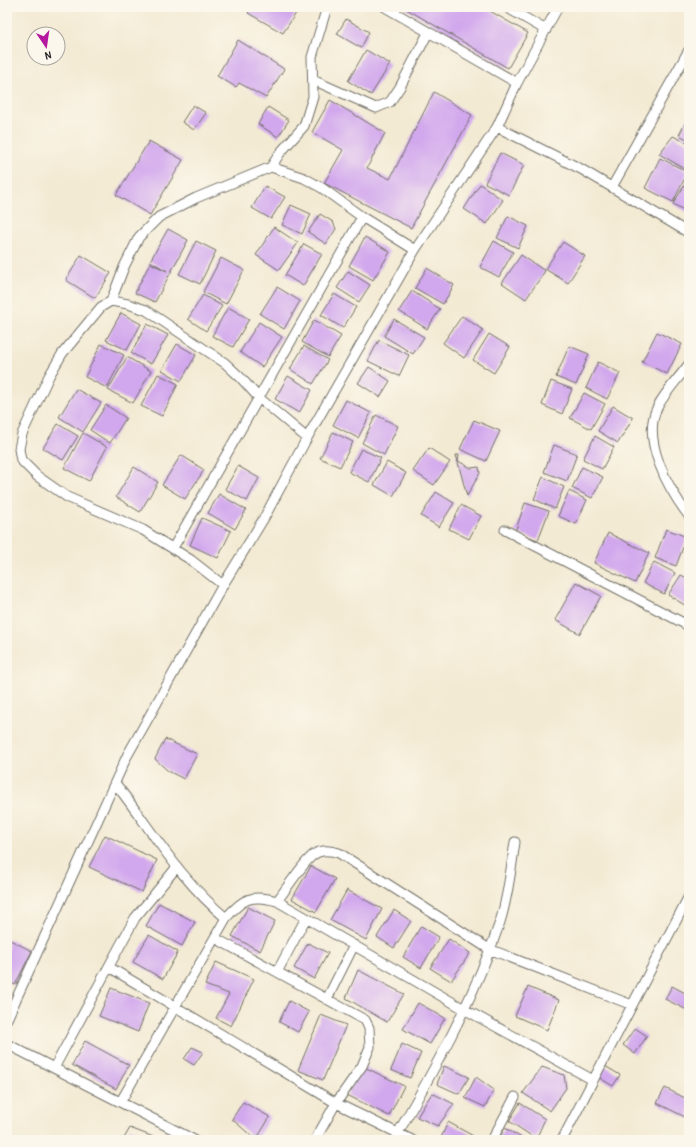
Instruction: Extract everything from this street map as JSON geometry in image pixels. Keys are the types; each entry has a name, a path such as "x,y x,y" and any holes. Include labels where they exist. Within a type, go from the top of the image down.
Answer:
{"street":[{"path":"223,585 173,548 143,530 67,497 37,476 21,460 19,449 22,434 49,376 62,354 101,307 111,301 124,267 139,237 159,217 196,198 271,167 280,153 304,126 313,97 312,57 327,7"},
{"path":"384,7 517,83"},
{"path":"506,7 546,30"},
{"path":"7,1019 127,756 223,585 264,518 307,438 415,250 497,127 517,83 558,7"},
{"path":"313,80 376,108 390,102 400,87 428,33"},
{"path":"612,187 689,50"},
{"path":"497,127 581,169 689,233"},
{"path":"271,167 304,178 322,188 362,217 415,250"},
{"path":"173,548 362,217"},
{"path":"111,301 128,304 146,310 225,362 259,398 307,438"},
{"path":"689,364 657,407 652,429 654,449 664,476 689,516"},
{"path":"505,530 689,626"},
{"path":"115,783 176,868 206,902 226,918"},
{"path":"396,1136 478,981 500,922 515,842"},
{"path":"277,901 312,856 322,851 332,850 396,888 489,949 632,1005"},
{"path":"54,1068 135,918 176,868"},
{"path":"562,1140 689,896"},
{"path":"121,1101 226,918 236,906 247,900 261,897 277,901 464,1009 593,1080"},
{"path":"277,972 306,918"},
{"path":"215,938 365,1020 369,1028 371,1041 370,1047 362,1066 336,1103 315,1140"},
{"path":"327,999 354,946"},
{"path":"109,966 336,1103 396,1136 412,1140"},
{"path":"7,1044 121,1101 194,1140"},
{"path":"492,1140 515,1097"}],"building":[{"path":"252,7 300,7 283,33 248,13"},
{"path":"403,7 483,7 528,33 508,68"},
{"path":"346,19 369,32 361,48 337,34"},
{"path":"238,40 284,69 266,98 239,83 236,87 217,76"},
{"path":"366,50 390,64 371,95 348,81"},
{"path":"434,92 472,115 411,228 324,183 343,150 312,132 330,100 385,133 367,168 390,179"},
{"path":"193,105 206,113 194,130 182,122"},
{"path":"268,107 289,120 278,137 258,124"},
{"path":"689,116 689,140 679,135"},
{"path":"673,136 689,144 689,171 659,154"},
{"path":"149,141 183,160 150,215 116,195"},
{"path":"500,153 524,165 509,195 485,183"},
{"path":"660,158 688,172 673,202 645,188"},
{"path":"689,178 689,213 673,204"},
{"path":"480,184 503,200 487,224 464,209"},
{"path":"265,186 285,197 271,219 252,208"},
{"path":"291,205 311,214 302,234 282,225"},
{"path":"320,214 333,222 336,229 326,244 308,232"},
{"path":"508,216 528,226 518,248 497,238"},
{"path":"274,227 298,243 279,270 256,255"},
{"path":"168,229 188,240 155,302 135,293 150,263 167,271 150,261"},
{"path":"365,237 390,252 373,280 349,266"},
{"path":"196,241 216,251 200,284 179,274"},
{"path":"494,241 513,252 499,277 480,267"},
{"path":"563,242 585,256 568,283 545,269"},
{"path":"304,244 322,254 303,286 285,275"},
{"path":"81,255 111,273 95,298 66,280"},
{"path":"521,255 545,271 526,299 502,283"},
{"path":"221,258 244,270 226,304 203,292"},
{"path":"427,268 454,285 443,304 415,288"},
{"path":"348,271 370,285 359,302 337,288"},
{"path":"277,287 300,301 284,329 260,314"},
{"path":"412,291 440,309 427,329 399,311"},
{"path":"334,294 356,307 343,328 321,315"},
{"path":"203,295 222,306 206,331 188,319"},
{"path":"228,307 249,319 233,347 212,336"},
{"path":"121,313 141,324 127,350 106,340"},
{"path":"462,316 483,330 464,358 443,343"},
{"path":"394,319 424,337 413,354 384,336"},
{"path":"314,320 341,336 328,357 302,342"},
{"path":"259,322 282,337 262,367 240,352"},
{"path":"147,324 168,335 151,364 131,353"},
{"path":"657,332 682,344 667,374 642,362"},
{"path":"489,334 510,347 494,373 473,360"},
{"path":"379,340 409,355 399,376 368,361"},
{"path":"101,344 124,355 107,388 85,377"},
{"path":"177,344 196,355 181,381 162,370"},
{"path":"304,346 328,360 313,384 290,369"},
{"path":"569,346 589,354 576,385 556,377"},
{"path":"127,357 151,371 133,403 108,390"},
{"path":"598,362 620,373 607,399 586,388"},
{"path":"369,367 390,381 380,397 358,383"},
{"path":"158,374 178,384 162,416 141,406"},
{"path":"288,376 312,390 299,413 275,399"},
{"path":"551,381 572,389 562,414 542,405"},
{"path":"76,389 101,403 83,432 59,417"},
{"path":"584,393 605,404 591,429 570,418"},
{"path":"346,400 371,413 358,438 333,425"},
{"path":"106,405 126,418 110,443 90,430"},
{"path":"613,406 633,418 618,443 598,431"},
{"path":"376,415 398,426 384,455 362,443"},
{"path":"474,420 500,431 486,461 460,449"},
{"path":"58,424 78,436 63,460 43,448"},
{"path":"333,432 353,442 340,467 320,458"},
{"path":"83,433 107,447 89,481 64,468"},
{"path":"595,436 614,447 602,469 583,459"},
{"path":"554,445 577,454 567,481 544,472"},
{"path":"429,448 450,462 434,485 413,471"},
{"path":"361,449 381,458 369,482 349,472"},
{"path":"181,455 204,470 185,499 162,485"},
{"path":"456,455 459,455 458,461 471,468 479,467 480,473 467,496"},
{"path":"387,462 406,473 393,496 374,485"},
{"path":"238,466 259,478 247,501 225,489"},
{"path":"134,467 158,482 140,512 116,497"},
{"path":"582,467 603,477 592,498 572,488"},
{"path":"543,477 564,487 555,509 534,499"},
{"path":"569,491 587,500 576,524 558,516"},
{"path":"436,492 454,503 439,527 421,516"},
{"path":"219,494 246,510 235,529 208,513"},
{"path":"525,503 549,511 538,540 515,532"},
{"path":"461,505 481,516 469,539 449,529"},
{"path":"202,518 231,531 218,558 190,545"},
{"path":"666,529 687,537 676,566 655,558"},
{"path":"608,533 649,553 635,583 594,563"},
{"path":"654,562 675,573 664,594 643,583"},
{"path":"681,575 689,579 688,607 668,595"},
{"path":"576,582 601,596 580,634 555,620"},
{"path":"165,739 197,754 184,779 168,771 155,759"},
{"path":"105,835 157,860 142,892 89,867"},
{"path":"311,866 335,879 316,912 292,899"},
{"path":"347,890 382,909 366,940 330,920"},
{"path":"159,903 195,922 182,946 146,926"},
{"path":"248,907 275,921 260,951 232,936"},
{"path":"394,910 411,921 394,948 377,937"},
{"path":"421,926 439,937 421,968 403,957"},
{"path":"149,935 178,952 163,979 133,962"},
{"path":"8,939 32,951 15,985 7,981"},
{"path":"449,939 470,953 451,981 430,968"},
{"path":"308,943 328,953 314,979 294,968"},
{"path":"216,962 254,979 231,1026 216,1018 229,994 205,985"},
{"path":"358,970 404,994 387,1022 346,998"},
{"path":"672,986 689,995 689,1011 665,999"},
{"path":"528,987 559,1000 547,1030 515,1016"},
{"path":"111,988 149,1003 138,1032 99,1016"},
{"path":"289,1001 309,1012 298,1032 279,1022"},
{"path":"418,1003 445,1018 430,1044 403,1029"},
{"path":"321,1015 346,1025 323,1080 298,1070"},
{"path":"635,1028 647,1036 635,1054 623,1045"},
{"path":"85,1041 129,1065 116,1089 72,1065"},
{"path":"402,1044 421,1053 410,1078 391,1070"},
{"path":"192,1047 203,1052 194,1065 184,1059"},
{"path":"362,1066 404,1086 389,1116 347,1095"},
{"path":"444,1066 469,1077 459,1094 437,1084"},
{"path":"605,1066 620,1075 613,1086 598,1077"},
{"path":"542,1067 564,1075 566,1088 550,1111 523,1093"},
{"path":"476,1077 494,1090 485,1107 465,1098"},
{"path":"665,1088 689,1100 689,1119 657,1103"},
{"path":"432,1093 454,1104 438,1126 417,1117"},
{"path":"243,1102 270,1117 256,1140 232,1119"},
{"path":"520,1103 545,1119 536,1139 509,1121"},
{"path":"448,1122 475,1137 474,1140 440,1140"},
{"path":"130,1128 156,1138 156,1140 123,1140"},
{"path":"505,1128 525,1140 498,1140"}]}
